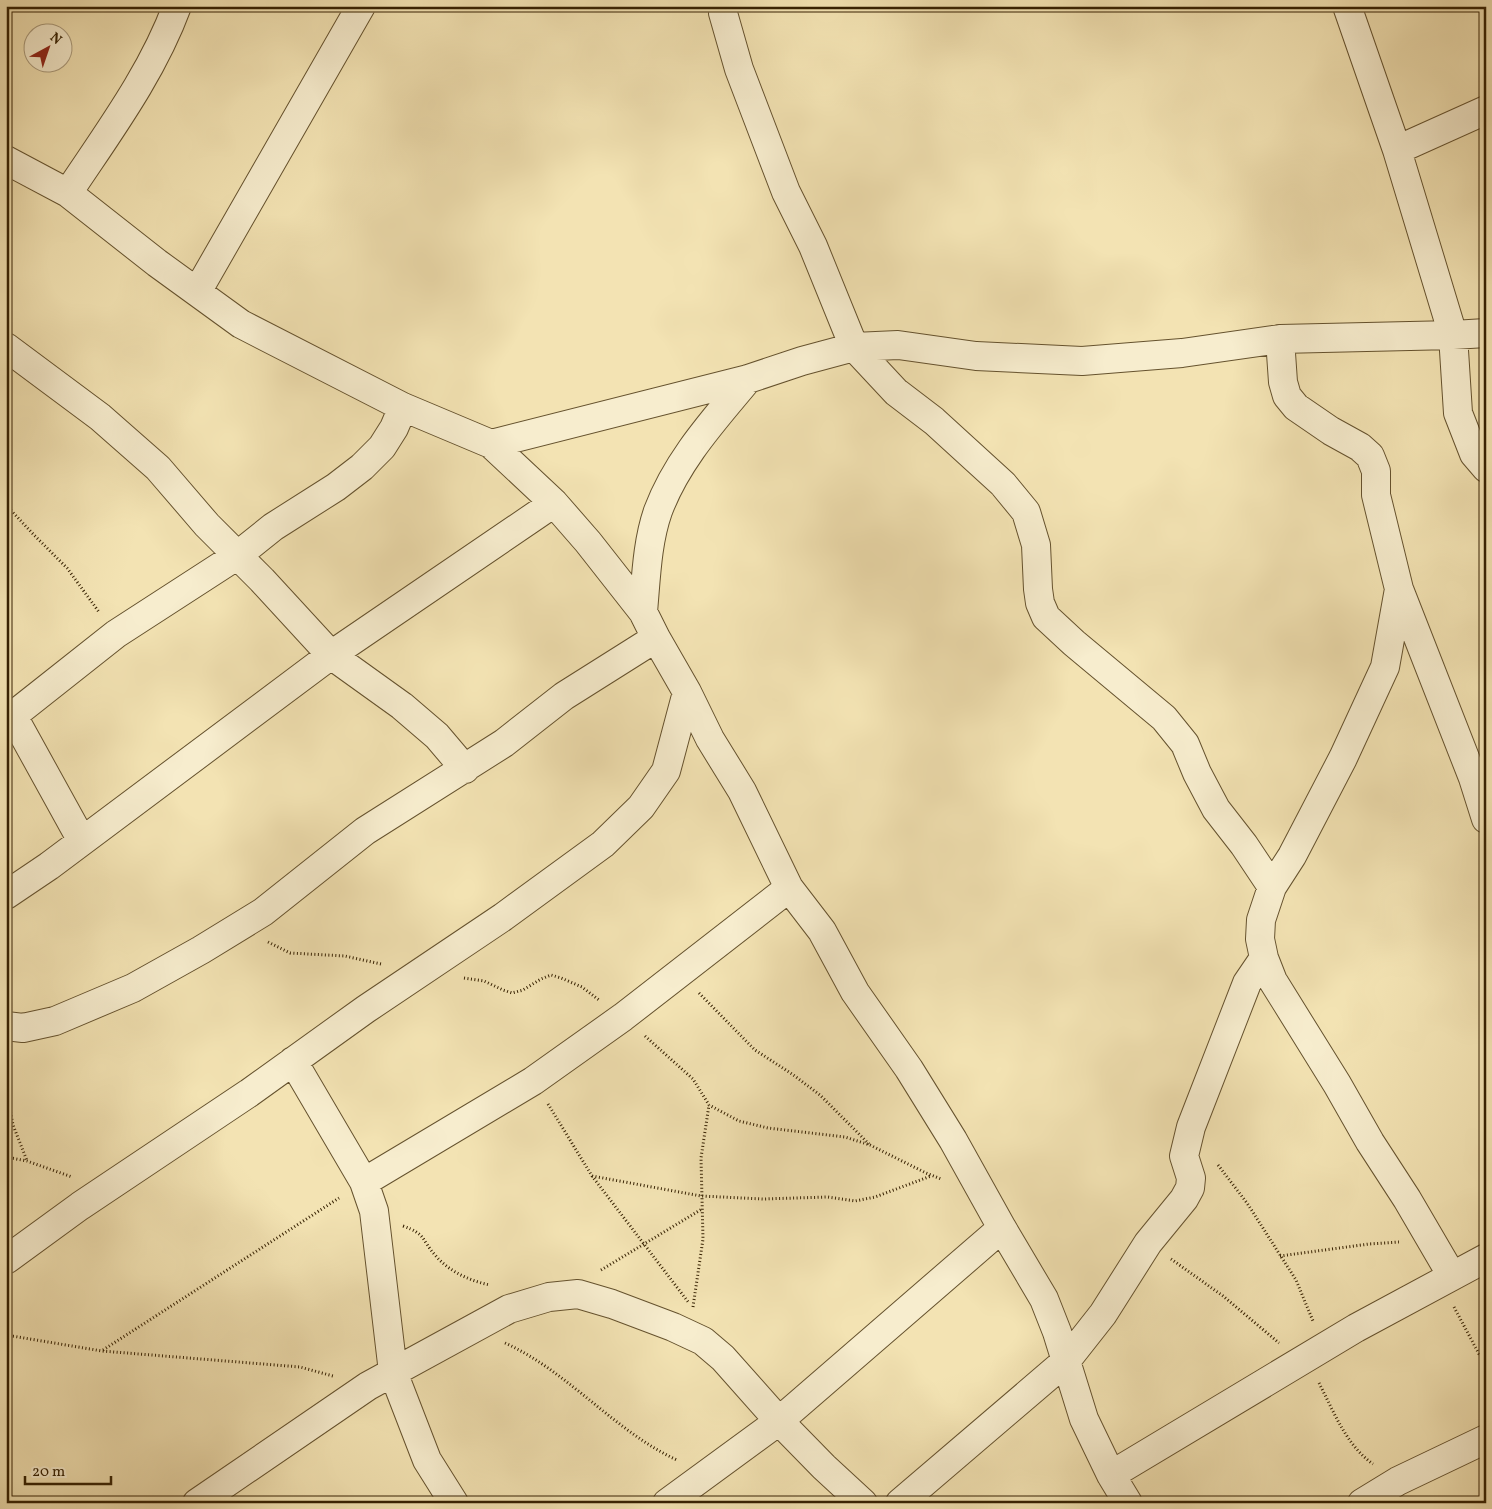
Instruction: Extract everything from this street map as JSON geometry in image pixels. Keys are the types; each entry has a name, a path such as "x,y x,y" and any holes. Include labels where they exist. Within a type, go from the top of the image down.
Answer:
{"street":[{"path":"68,194 136,88 159,46 177,6"},
{"path":"197,292 361,6"},
{"path":"1347,6 1397,150 1454,335 1458,413 1474,454 1486,468"},
{"path":"723,13 739,69 786,192 813,246 854,347 896,392 934,421 997,479 1026,512 1036,545 1038,589 1040,603 1046,617 1074,643 1164,718 1185,744 1197,773 1216,809 1244,845 1272,887"},
{"path":"1397,150 1486,110"},
{"path":"6,160 68,194 242,324 403,407 491,444 554,503 588,542 643,612 687,692 710,739 742,791 789,888 822,932 855,992 909,1069 953,1140 1044,1299 1057,1332 1084,1419 1111,1475 1128,1503"},
{"path":"491,444 748,379 802,361 854,347 898,345 976,356 1082,361 1182,353 1280,339 1486,333"},
{"path":"1280,339 1283,382 1287,396 1296,407 1331,431 1360,447 1370,456 1376,471 1376,495 1400,589 1473,778 1486,819"},
{"path":"6,347 100,417 150,462 207,525 238,555 331,654 402,706 437,736 465,769"},
{"path":"643,612 647,562 658,512 676,474 696,443 748,379"},
{"path":"82,841 10,719 116,634 238,555 273,527 336,487 362,467 382,447 394,428 403,407"},
{"path":"6,895 82,841 331,654 554,503"},
{"path":"1400,589 1385,666 1344,758 1292,856 1272,887 1261,920 1260,939 1264,958 1273,981 1431,1240 1446,1279"},
{"path":"6,1026 23,1028 56,1021 133,988 246,923 264,912 365,831 465,769 504,743 564,696 656,638"},
{"path":"6,1260 105,1189 249,1093 420,972 503,917 603,844 641,807 666,770 687,692"},
{"path":"364,1182 533,1081 623,1017 789,888"},
{"path":"900,1503 1066,1361 1103,1314 1148,1243 1184,1199 1190,1188 1192,1178 1184,1156 1191,1127 1247,983 1264,958"},
{"path":"293,1061 364,1182 374,1212 392,1372 427,1460 454,1503"},
{"path":"667,1503 779,1421 1002,1228"},
{"path":"1111,1475 1356,1328 1486,1258"},
{"path":"196,1503 368,1386 392,1372 509,1309 549,1297 578,1294 664,1323 703,1341 723,1358 779,1421 824,1467 863,1503"},
{"path":"1362,1503 1398,1481 1486,1440"}],"path":[{"path":"6,505 67,568 116,634"},
{"path":"246,923 264,940 290,953 345,956 420,972 484,981 512,993 523,990 551,975 561,978 582,987 623,1017 693,1079 709,1105 739,1121 768,1128 845,1137 870,1145 932,1175 956,1184 980,1188"},
{"path":"680,973 755,1050 820,1095 870,1145"},
{"path":"533,1081 592,1176 693,1307 703,1341"},
{"path":"6,1088 13,1125 27,1161"},
{"path":"693,1307 703,1239 701,1158 709,1105"},
{"path":"1191,1127 1247,1203 1296,1280 1311,1355 1346,1436 1362,1456 1398,1481"},
{"path":"6,1157 27,1161 105,1189"},
{"path":"592,1176 701,1196 773,1199 828,1197 855,1201 875,1197 932,1175"},
{"path":"102,1351 364,1182"},
{"path":"597,1273 702,1209"},
{"path":"374,1212 394,1223 417,1231 434,1255 453,1270 468,1279 494,1286"},
{"path":"1280,1256 1370,1244 1431,1240"},
{"path":"1148,1243 1311,1355"},
{"path":"1446,1279 1479,1354 1486,1361"},
{"path":"473,1329 522,1351 557,1373 658,1451 678,1460 721,1463"},
{"path":"6,1335 102,1351 300,1368 368,1386"}]}
